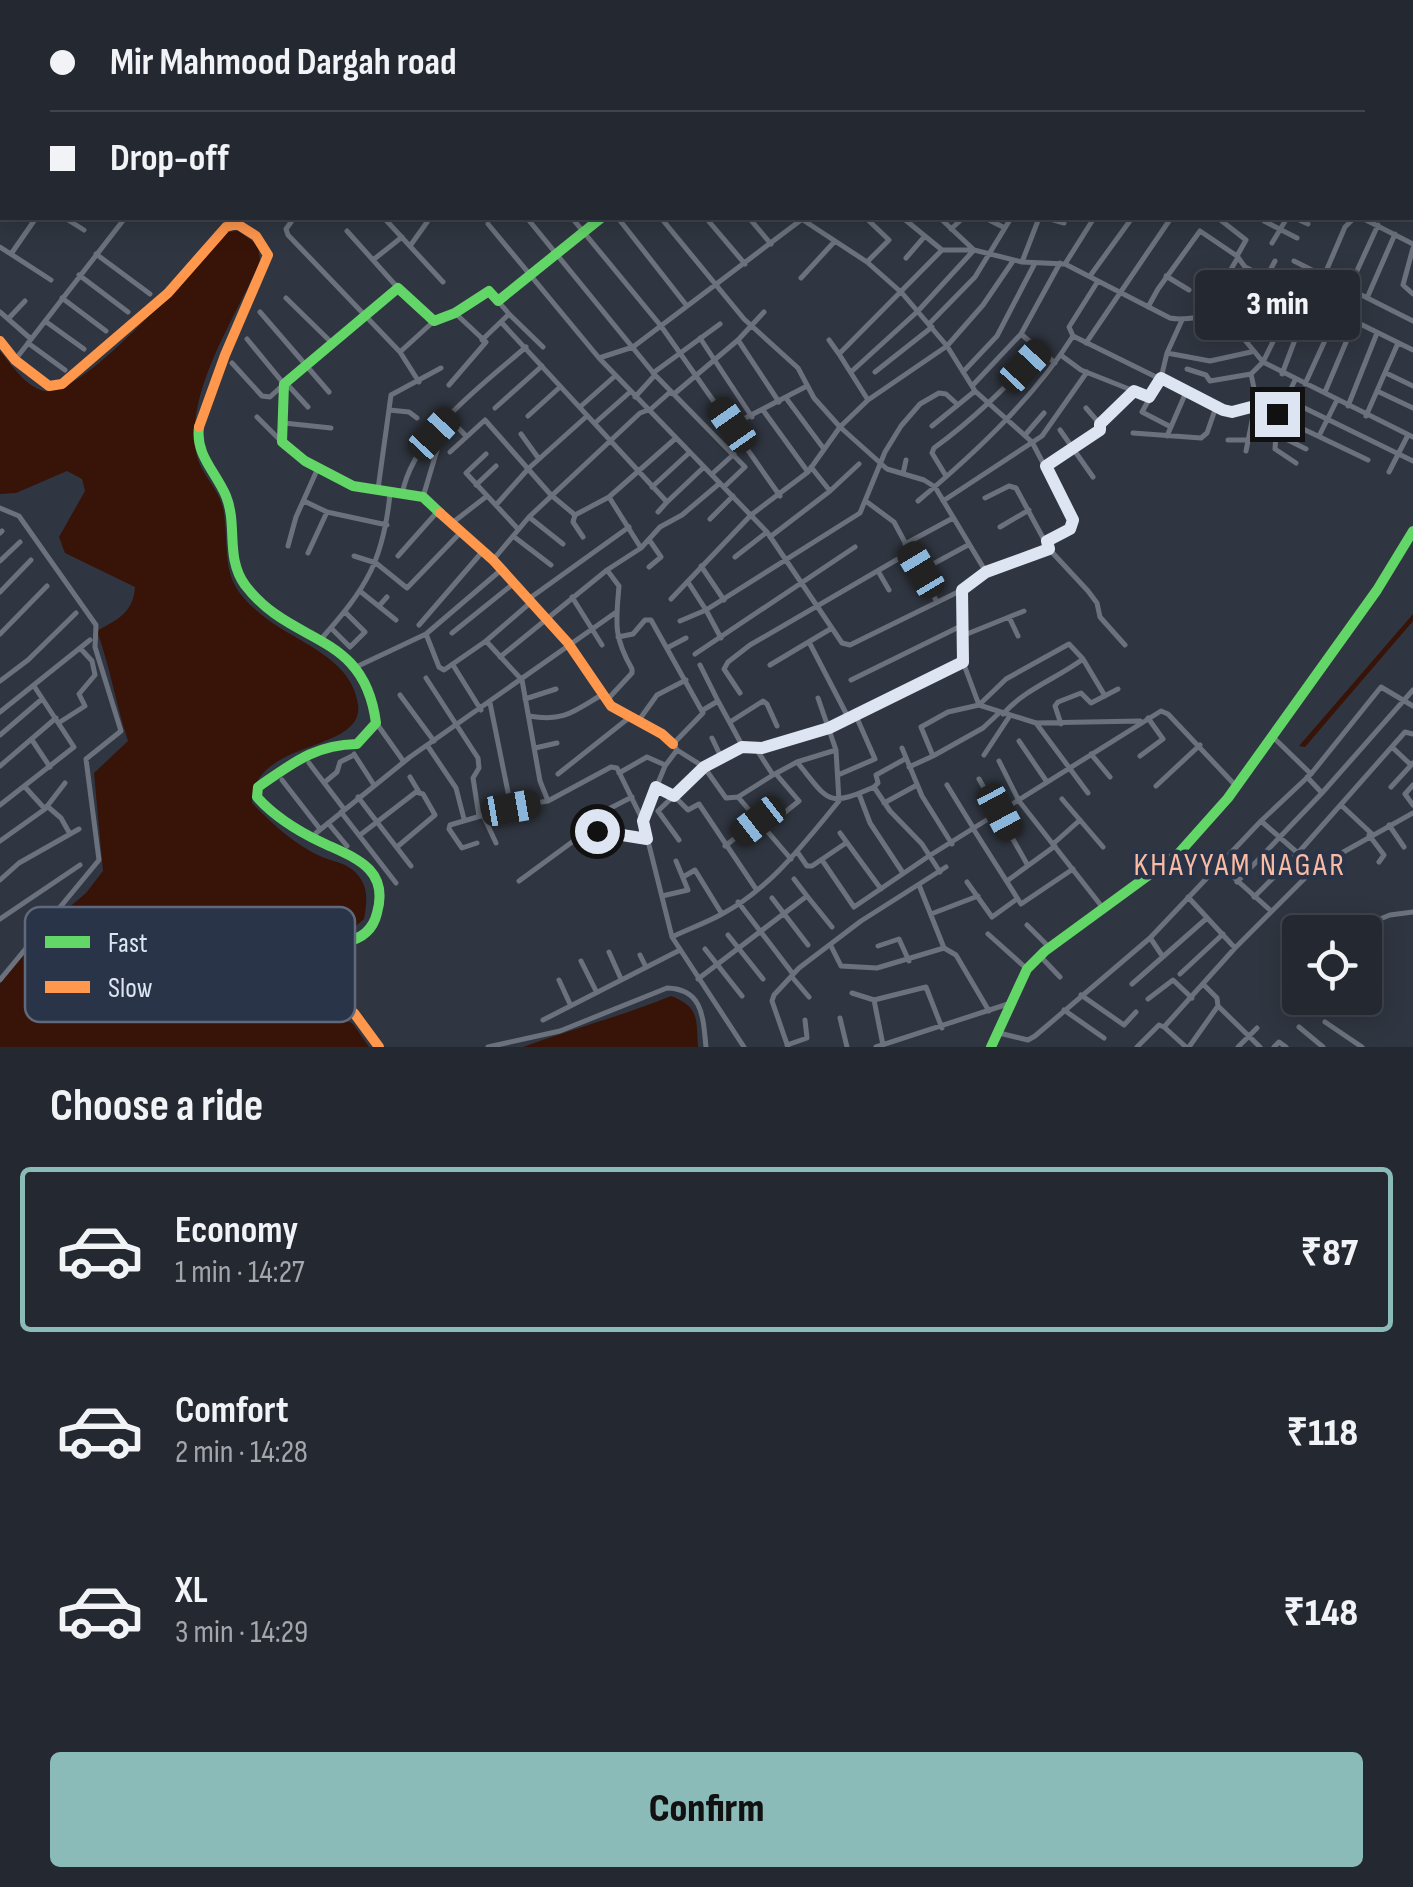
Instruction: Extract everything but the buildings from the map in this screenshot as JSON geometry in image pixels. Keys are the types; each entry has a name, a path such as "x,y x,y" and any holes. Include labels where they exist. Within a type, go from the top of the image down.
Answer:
{"street":[{"path":"12,254 35,220"},
{"path":"67,220 84,230"},
{"path":"15,360 123,220"},
{"path":"293,220 286,229 288,235 400,352 419,382"},
{"path":"386,220 443,282"},
{"path":"410,246 429,220"},
{"path":"500,657 606,570 650,541 660,527 745,467 654,374 529,220"},
{"path":"574,220 661,326 780,496"},
{"path":"498,301 599,220"},
{"path":"620,220 687,306"},
{"path":"663,220 714,285 798,368 807,386 840,427 880,464 934,487 986,572"},
{"path":"708,220 744,264"},
{"path":"752,220 771,244"},
{"path":"598,358 633,348 800,220"},
{"path":"805,220 867,262 902,293 947,346 973,388 1032,442 1073,520 1070,529 1047,541"},
{"path":"867,262 888,240 868,220"},
{"path":"910,220 942,250 974,250 1022,262 1063,264 1148,308 1182,320 1224,316 1262,362 1410,436 1388,472"},
{"path":"942,220 974,250"},
{"path":"951,229 961,220"},
{"path":"989,220 1005,228"},
{"path":"875,372 931,325 975,277 1010,220"},
{"path":"1022,262 1038,220"},
{"path":"1054,220 1064,223"},
{"path":"932,426 958,404 1021,334 1093,220"},
{"path":"1090,276 1131,220"},
{"path":"1086,343 1170,220"},
{"path":"1220,288 1246,240 1221,220"},
{"path":"1272,242 1286,220"},
{"path":"1299,220 1308,224"},
{"path":"1324,276 1344,227 1352,220"},
{"path":"1367,220 1413,246 1402,285 1413,294"},
{"path":"1264,221 1297,238"},
{"path":"0,341 15,360 49,386 62,384 168,293 226,227 237,224 259,236 268,255 227,347 198,429 198,448 228,498 232,519 230,557 244,584 268,610 293,627 322,638 356,667 373,689 376,723 404,762"},
{"path":"488,224 598,358 769,534 842,643 850,644 962,590 986,572 1049,549"},
{"path":"1305,384 1378,225"},
{"path":"346,231 434,321"},
{"path":"1148,308 1166,276 1200,232 1237,257 1244,267 1413,350"},
{"path":"1367,298 1394,234"},
{"path":"906,258 925,236"},
{"path":"373,260 402,237"},
{"path":"801,278 835,241"},
{"path":"0,246 50,280"},
{"path":"840,354 942,250"},
{"path":"851,372 918,311 974,250"},
{"path":"96,254 150,294"},
{"path":"671,598 751,515 809,470 840,427 868,400 947,346 983,305 1013,260"},
{"path":"1294,260 1413,321"},
{"path":"1234,325 1276,261"},
{"path":"962,373 997,336 1035,263"},
{"path":"1206,273 1224,280"},
{"path":"79,276 128,312"},
{"path":"1166,276 1189,290"},
{"path":"1098,281 1069,328 1073,336 1232,412 1256,404 1280,408"},
{"path":"232,363 262,396 270,397 398,288"},
{"path":"400,352 434,321 455,314 489,291 544,347"},
{"path":"1187,369 1210,381 1251,374 1262,362 1297,292"},
{"path":"62,298 106,331"},
{"path":"286,298 332,344"},
{"path":"8,319 25,301"},
{"path":"1282,374 1315,301"},
{"path":"0,312 64,370"},
{"path":"260,312 329,392"},
{"path":"356,667 426,634 497,565 515,533 551,496 640,412 669,393 674,394 738,340 764,312"},
{"path":"449,385 486,342 455,314"},
{"path":"482,340 509,314"},
{"path":"1171,427 1144,414 1182,320"},
{"path":"45,321 84,349"},
{"path":"1324,393 1355,321"},
{"path":"501,322 667,502"},
{"path":"594,424 720,324"},
{"path":"1348,406 1378,333"},
{"path":"1021,334 1056,363"},
{"path":"918,501 1006,419 1056,363 1073,336"},
{"path":"700,338 752,416"},
{"path":"246,339 308,407"},
{"path":"738,340 824,449"},
{"path":"829,340 868,400"},
{"path":"1366,416 1398,343"},
{"path":"322,638 361,592 376,563 396,494 420,450 526,347"},
{"path":"946,476 932,451 989,405 1040,351"},
{"path":"1167,354 1210,361 1251,352"},
{"path":"1061,355 1087,372 1149,397"},
{"path":"495,408 542,366"},
{"path":"377,492 392,396 441,368"},
{"path":"944,501 1042,436 1087,372"},
{"path":"1386,373 1413,386"},
{"path":"1246,451 1256,404 1251,374"},
{"path":"580,407 615,376"},
{"path":"1295,380 1277,416 1368,460"},
{"path":"282,442 285,384"},
{"path":"732,425 807,386"},
{"path":"528,416 560,387"},
{"path":"1167,436 1188,390"},
{"path":"1100,424 1134,391"},
{"path":"1377,391 1413,408"},
{"path":"680,621 724,600 853,518 867,502 880,464 900,426 920,404 942,392 958,404"},
{"path":"1284,398 1413,461"},
{"path":"1319,436 1337,400"},
{"path":"1132,434 1204,437 1216,406"},
{"path":"1046,466 1100,430 1100,424 1086,408"},
{"path":"389,410 409,412 417,418"},
{"path":"763,410 830,491"},
{"path":"1025,435 1044,413"},
{"path":"496,506 529,468 588,416"},
{"path":"257,417 282,442 318,468 354,486 423,497 497,565 568,644 618,712 635,718 704,767 726,798 738,797 798,762 836,750"},
{"path":"449,418 466,436"},
{"path":"450,452 485,420 551,496 575,514"},
{"path":"1285,420 1276,434 1276,452 1296,463"},
{"path":"284,422 331,428"},
{"path":"1060,430 1093,477"},
{"path":"521,434 539,459"},
{"path":"1276,434 1306,449"},
{"path":"575,514 610,497 676,438"},
{"path":"1228,440 1248,440"},
{"path":"423,497 437,450"},
{"path":"652,487 690,453"},
{"path":"486,454 466,473 515,533 551,565"},
{"path":"712,474 734,454"},
{"path":"903,474 906,460"},
{"path":"735,557 830,491 860,464"},
{"path":"476,485 496,466"},
{"path":"658,512 704,467"},
{"path":"288,546 318,468"},
{"path":"985,498 1012,486 1049,549 1088,591 1100,617 1126,645"},
{"path":"354,556 376,563 404,587 411,587 487,496"},
{"path":"710,519 733,496"},
{"path":"610,497 641,548"},
{"path":"304,501 327,512 387,525"},
{"path":"867,502 889,517 937,602"},
{"path":"0,508 19,516 96,625 95,647 121,732 86,758 99,860 60,907"},
{"path":"398,556 438,510"},
{"path":"1000,527 1029,510"},
{"path":"308,553 327,512"},
{"path":"575,514 573,522 583,536"},
{"path":"529,517 563,544"},
{"path":"906,544 953,518"},
{"path":"426,634 438,667 444,670 629,528"},
{"path":"990,1047 1027,969 1179,853 1236,786 1377,590 1413,531"},
{"path":"649,567 661,557 650,541"},
{"path":"0,562 20,542"},
{"path":"921,570 968,545"},
{"path":"695,654 855,546"},
{"path":"418,625 483,552"},
{"path":"740,693 724,669 728,662 817,604 910,552"},
{"path":"0,592 31,560"},
{"path":"701,566 724,600"},
{"path":"528,716 564,717 605,697 632,673 619,646 615,613 619,586 606,570"},
{"path":"877,570 889,590"},
{"path":"688,582 721,638"},
{"path":"452,633 514,584"},
{"path":"0,634 48,586"},
{"path":"962,590 963,662 979,705 1036,724 1145,720"},
{"path":"361,592 396,620"},
{"path":"379,606 387,596"},
{"path":"572,597 602,645"},
{"path":"962,636 1024,611"},
{"path":"331,628 350,646 364,632 344,612"},
{"path":"282,780 318,831 404,762 615,613"},
{"path":"0,681 76,614"},
{"path":"1009,617 1018,636"},
{"path":"618,637 634,634 647,619 703,710 702,717 675,747 643,821"},
{"path":"851,680 961,626"},
{"path":"770,666 832,628"},
{"path":"667,648 686,638"},
{"path":"0,712 90,640"},
{"path":"486,641 522,680 540,781 548,801"},
{"path":"809,642 875,760 838,775"},
{"path":"933,756 921,728 948,712 979,705 1006,679 1068,644 1083,659 1105,696"},
{"path":"0,766 57,721 85,706 79,694 96,675 92,661 80,648"},
{"path":"909,767 984,728 1004,715 1026,692 1055,679 1083,659"},
{"path":"679,840 658,811 704,767 742,747 762,748 829,728 963,662"},
{"path":"452,665 481,710"},
{"path":"700,665 742,747"},
{"path":"426,678 478,758 473,778 481,815 496,843"},
{"path":"558,774 635,718 656,695 686,680"},
{"path":"0,805 74,747 34,686"},
{"path":"1023,1047 1150,938 1309,776 1382,687 1413,706"},
{"path":"525,699 556,689"},
{"path":"1061,724 1056,704 1082,693 1091,703 1118,689"},
{"path":"1237,882 1413,690"},
{"path":"400,695 456,788 464,819"},
{"path":"672,937 722,914 756,889 798,852 839,801 836,750 818,698"},
{"path":"0,735 42,699"},
{"path":"703,710 718,701"},
{"path":"730,722 763,701 777,726"},
{"path":"490,703 511,808"},
{"path":"822,860 854,907 1161,711 1200,745 1236,786"},
{"path":"984,755 1004,715"},
{"path":"1140,756 1162,739 1145,720"},
{"path":"355,941 368,932 381,897 365,863 265,808 258,797 258,787 328,744 357,744 376,723"},
{"path":"1036,724 1088,792"},
{"path":"1254,898 1298,854 1404,732 1413,734"},
{"path":"712,738 722,758"},
{"path":"1274,738 1322,793"},
{"path":"31,740 50,767"},
{"path":"1019,742 1047,782"},
{"path":"534,748 558,743"},
{"path":"1156,786 1200,745"},
{"path":"755,747 799,801 764,830"},
{"path":"1392,747 1411,763 1392,787"},
{"path":"902,748 917,786 952,844"},
{"path":"324,782 353,753 374,785"},
{"path":"1091,754 1110,777"},
{"path":"619,773 647,757 665,766"},
{"path":"798,762 819,789 831,800 839,801 874,787 878,783 876,775 906,758"},
{"path":"999,761 1019,801 1103,908"},
{"path":"308,763 396,883"},
{"path":"477,843 464,849 450,825 548,801 611,767 619,773 643,821 672,937 744,1047"},
{"path":"396,847 436,815 410,777"},
{"path":"979,779 1027,864"},
{"path":"0,841 46,807 66,783"},
{"path":"947,785 1022,904 1072,869"},
{"path":"1413,785 1405,794 1413,804"},
{"path":"884,803 917,786"},
{"path":"24,787 61,818 70,834"},
{"path":"656,787 674,796 688,810 699,804 756,889"},
{"path":"874,787 940,872"},
{"path":"360,836 420,792"},
{"path":"859,794 870,822 902,873"},
{"path":"358,797 411,866"},
{"path":"595,816 632,797"},
{"path":"738,797 791,859"},
{"path":"1062,799 1102,847"},
{"path":"1341,806 1370,834 1384,855 1380,862"},
{"path":"1164,1027 1315,868 1413,813"},
{"path":"1006,881 1080,820"},
{"path":"1262,820 1315,868"},
{"path":"725,846 758,821"},
{"path":"328,823 346,846"},
{"path":"1388,825 1404,847"},
{"path":"0,880 20,863 79,829"},
{"path":"518,881 582,834 597,831 647,839"},
{"path":"840,834 881,888"},
{"path":"798,852 807,866 846,843"},
{"path":"662,896 688,890 676,861"},
{"path":"0,919 80,865"},
{"path":"1220,865 1271,910"},
{"path":"806,1020 807,1038 788,1046 772,1001 792,975 861,921 946,867"},
{"path":"683,877 695,870 722,914"},
{"path":"794,880 832,927"},
{"path":"967,882 993,917 1017,899"},
{"path":"918,885 944,948 956,955 989,1010"},
{"path":"698,979 807,896"},
{"path":"931,914 978,896"},
{"path":"1188,897 1235,948"},
{"path":"772,898 808,944"},
{"path":"738,902 808,996"},
{"path":"1382,918 1413,912"},
{"path":"1132,984 1208,918"},
{"path":"1027,925 1050,948"},
{"path":"988,934 1027,969"},
{"path":"1180,974 1223,934"},
{"path":"728,936 763,979"},
{"path":"1150,938 1163,958"},
{"path":"878,946 900,939 909,961"},
{"path":"831,946 842,966 876,968 944,948"},
{"path":"705,949 742,996"},
{"path":"0,980 25,950"},
{"path":"543,1020 680,950"},
{"path":"608,952 620,979"},
{"path":"640,955 646,967"},
{"path":"1040,956 1060,976"},
{"path":"581,962 596,992"},
{"path":"558,980 570,1004"},
{"path":"1148,999 1173,980 1192,998"},
{"path":"1204,985 1217,998 1218,1006 1260,1047"},
{"path":"852,993 874,1000 926,987 942,1028"},
{"path":"488,1047 560,1031 666,988 682,989 694,997 703,1018 706,1047"},
{"path":"1081,995 1126,1025 1136,1012"},
{"path":"874,1000 879,1046 1008,1004"},
{"path":"1104,1011 1110,1001"},
{"path":"1138,1047 1158,1026 1187,1047 1218,1006"},
{"path":"1064,1010 1104,1038"},
{"path":"355,1015 379,1047"},
{"path":"840,1018 847,1047"},
{"path":"1325,1022 1362,1047"},
{"path":"1298,1027 1324,1047"},
{"path":"1238,1047 1258,1028"},
{"path":"996,1032 1028,1040"},
{"path":"1166,1047 1174,1038"},
{"path":"730,1047 738,1040"},
{"path":"1274,1047 1279,1042 1286,1047"}],"shaded area":[{"path":"238,231 258,245 260,261 205,379 195,428 196,452 222,504 230,572 241,594 267,619 335,664 354,688 358,704 355,720 344,731 270,767 257,782 252,803 293,840 357,874 364,884 366,901 364,919 355,927 355,907 69,907 103,871 94,773 128,741 97,631 128,609 135,587 65,553 59,537 85,491 82,479 67,471 16,493 0,494 0,351 38,389 63,387 112,352 227,232"},
{"path":"1413,614 1413,621 1305,747 1299,746"},
{"path":"25,953 25,1022 350,1022 369,1047 0,1047 0,983"},
{"path":"671,996 692,1010 698,1047 523,1047 634,1010"}],"traffic: fast":[{"path":"440,513 423,497 353,486 305,461 282,442 284,384 398,288 434,321 455,313 489,291 498,301 599,220"},
{"path":"199,427 203,455 226,496 235,564 245,585 284,620 342,655 369,693 376,723 357,744 328,748 304,757 258,787 257,797 287,822 356,859 373,874 380,897 375,919 366,933 355,939"},
{"path":"991,1047 1027,969 1045,951 1179,853 1228,798 1377,590 1413,531"}],"traffic: slow":[{"path":"0,341 15,360 49,386 62,384 168,293 226,227 237,224 256,236 268,255 199,427"},
{"path":"440,513 493,560 568,643 611,706 673,744"},
{"path":"355,1014 379,1047"}],"district":[{"name":"KHAYYAM NAGAR","path":"1240,864"}],"route":[{"path":"597,831 647,839 643,821 656,787 674,796 704,767 742,747 762,748 829,728 963,662 962,590 986,572 1049,549 1047,541 1070,529 1073,520 1046,466 1100,430 1100,424 1134,391 1149,397 1161,378 1223,410 1232,412 1257,402 1280,408 1277,414"}]}
